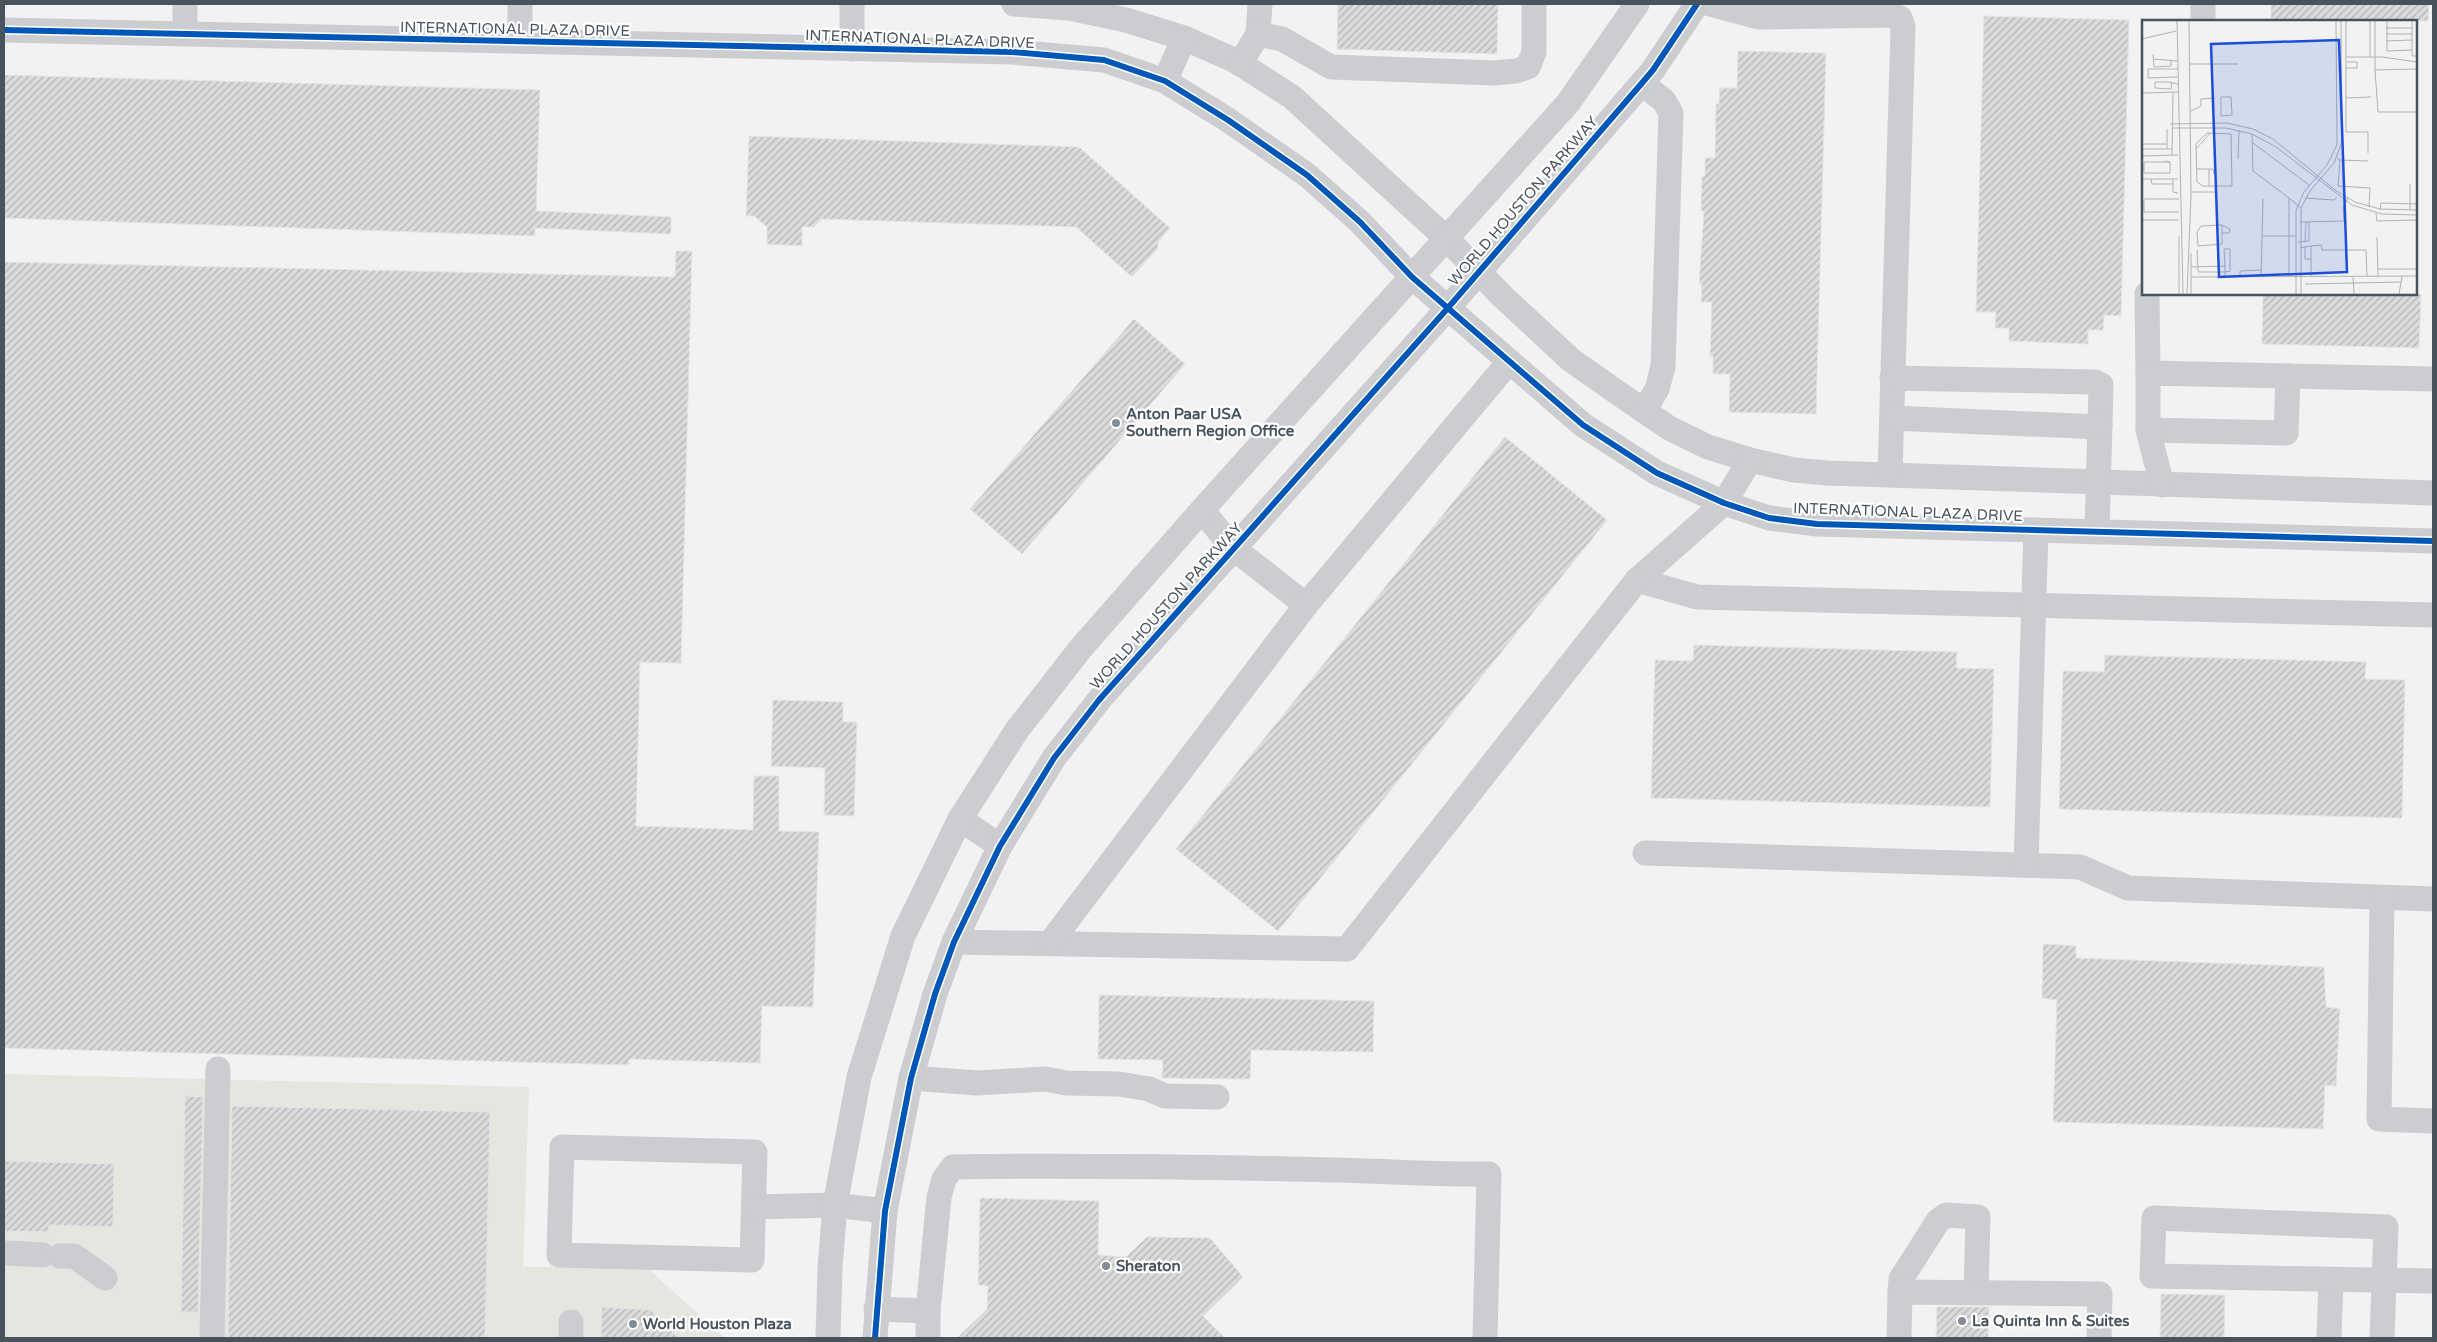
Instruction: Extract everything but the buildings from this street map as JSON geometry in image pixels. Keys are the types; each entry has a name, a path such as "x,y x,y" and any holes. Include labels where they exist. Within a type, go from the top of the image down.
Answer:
{"street":[{"path":"184,33 185,4"},
{"path":"520,4 520,41"},
{"path":"852,4 852,49"},
{"path":"1014,4 1079,10 1126,20 1184,38 1240,64 1292,97 1447,239 1571,360 1669,428 1708,447 1750,460 1794,470 2098,483 2433,493"},
{"path":"1240,64 1258,34 1260,4"},
{"path":"1258,34 1282,39 1331,67 1494,73 1516,71 1528,67 1534,52 1534,4"},
{"name":"WORLD HOUSTON PARKWAY","path":"828,1338 830,1268 835,1206 859,1076 880,1004 903,936 960,819 1017,730 1081,648 1202,510 1568,102 1637,4"},
{"name":"WORLD HOUSTON PARKWAY","path":"875,1338 885,1211 911,1078 935,994 954,942 1000,846 1054,758 1099,700 1447,309 1642,83 1653,70 1697,4"},
{"path":"1710,4 1758,17 1892,15 1900,18 1903,27 1890,475"},
{"path":"2203,4 2203,20"},
{"name":"INTERNATIONAL PLAZA DRIVE","path":"4,30 1012,52 1104,60 1165,82 1228,120 1307,175 1360,222 1412,277 1447,309 1508,363 1591,431 1657,473 1724,503 1770,518 1817,524 2433,542"},
{"path":"1165,82 1184,38"},
{"path":"1642,83 1664,101 1671,112 1663,366 1657,389 1644,411"},
{"path":"2147,295 2148,430 2162,485"},
{"path":"1050,943 1306,605 1508,363"},
{"path":"2148,373 2433,379"},
{"path":"2148,430 2286,433 2288,376"},
{"path":"1892,378 2095,382 2101,385 2097,532"},
{"path":"1892,418 2100,427"},
{"path":"954,942 1347,948 1637,580 1724,503 1750,460"},
{"path":"1202,510 1233,548 1306,605"},
{"path":"2026,865 2036,530"},
{"path":"1637,580 1697,597 2433,615"},
{"path":"960,819 1000,846"},
{"path":"1645,853 2080,867 2128,888 2433,900"},
{"path":"2382,898 2379,1119 2433,1121"},
{"path":"212,1338 218,1069"},
{"path":"911,1078 977,1083 1045,1079 1066,1083 1119,1084 1149,1089 1165,1096 1217,1096"},
{"path":"562,1147 755,1152 754,1206 752,1260 559,1255 562,1147"},
{"path":"928,1338 928,1311 939,1197 944,1179 953,1167 1123,1166 1370,1170 1430,1175 1489,1174 1485,1338"},
{"path":"754,1206 835,1206 885,1211"},
{"path":"1899,1338 1900,1279 1938,1221 1946,1215 1978,1217 1976,1293"},
{"path":"2382,1338 2384,1281 2386,1227 2154,1218 2152,1276 2331,1280 2384,1281 2433,1282"},
{"path":"7,1253 74,1256 105,1278"},
{"path":"2329,1338 2331,1280"},
{"path":"1900,1292 2100,1294 2099,1338"},
{"path":"876,1309 928,1311"}],"shaded area":[{"path":"4,1074 529,1087 523,1267 645,1266 725,1338 4,1338"}],"cycle path":[{"path":"875,1338 885,1211 911,1078 935,994 954,942 1000,846 1054,758 1099,700 1447,309 1642,83 1653,70 1697,4"},
{"path":"4,30 1012,52 1104,60 1165,81 1228,120 1307,175 1360,222 1412,277 1583,425 1657,473 1724,503 1769,518 1817,524 2433,541"}],"place":[{"name":"Anton Paar USA Southern Region Office","path":"1116,423"},
{"name":"Sheraton","path":"1106,1266"},
{"name":"La Quinta Inn & Suites","path":"1962,1321"},
{"name":"World Houston Plaza","path":"633,1324"}]}
